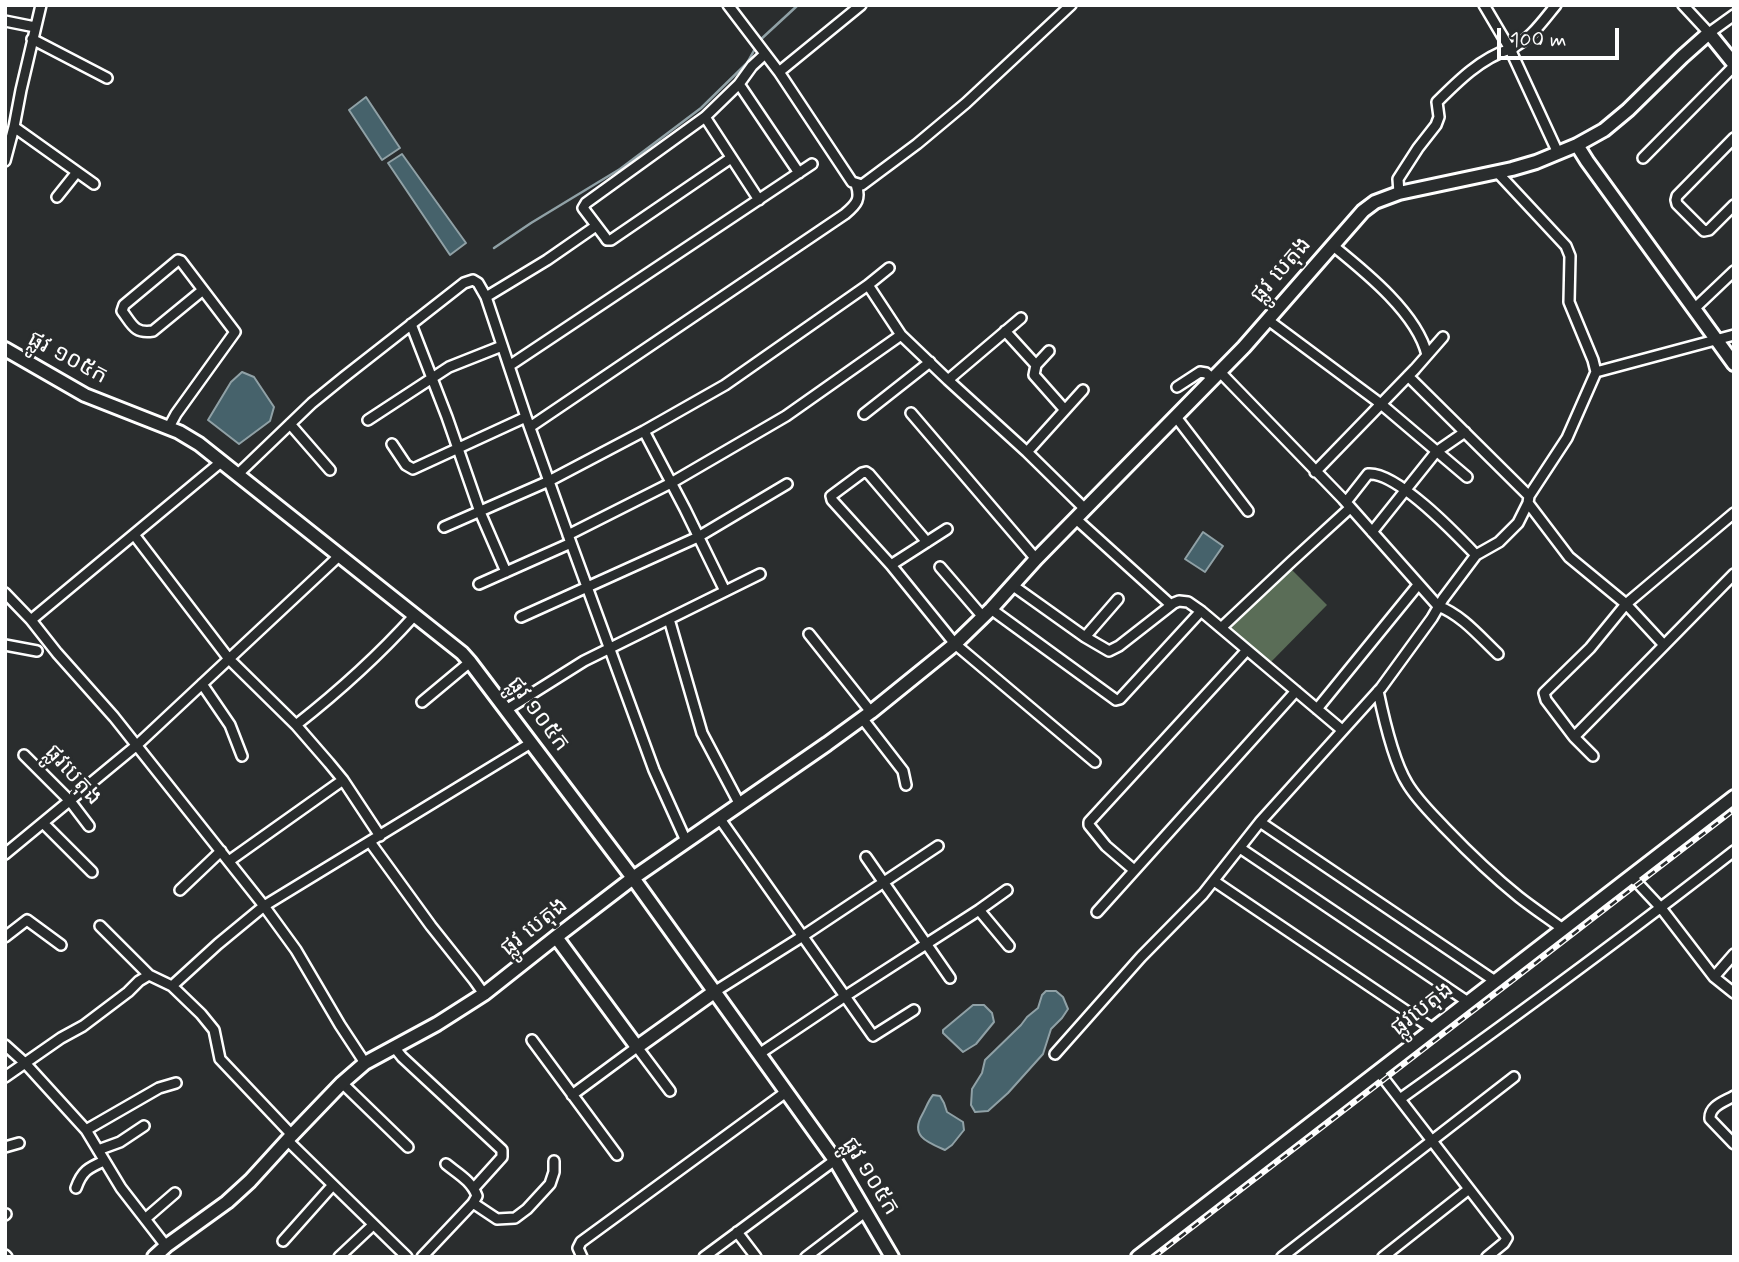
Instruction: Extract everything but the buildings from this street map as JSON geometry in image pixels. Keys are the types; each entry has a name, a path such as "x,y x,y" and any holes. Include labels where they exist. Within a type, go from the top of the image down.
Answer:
{"street":[{"path":"5,161 41,5"},
{"path":"728,5 779,72 822,140 852,181 862,185 953,114 1070,5"},
{"path":"779,72 861,5"},
{"path":"1484,5 1510,49 1558,153"},
{"path":"1399,193 1398,178 1436,125 1439,117 1437,102 1474,68 1501,52 1520,45 1556,5"},
{"path":"1643,158 1734,65 1683,5"},
{"path":"1709,33 1734,15"},
{"path":"5,21 35,27"},
{"name":"ផ្លូវ បេតុង","path":"154,1257 227,1202 250,1181 342,1083 365,1063 484,995 633,878 866,715 955,643 1216,376 1363,211 1375,202 1399,193 1536,162 1577,145 1604,130 1628,110 1709,33"},
{"path":"32,39 107,78"},
{"path":"731,158 614,239 607,240 583,208 586,203 705,117 739,84 764,52"},
{"path":"739,84 799,173"},
{"path":"705,117 759,200"},
{"path":"14,127 94,184"},
{"path":"1734,138 1676,200 1703,231 1709,230 1734,205"},
{"path":"1577,145 1734,364"},
{"path":"509,366 812,164"},
{"path":"57,197 77,172"},
{"path":"1055,1054 1141,957 1214,881 1260,822 1378,691 1476,555 1499,542 1518,523 1528,499 1567,438 1596,372 1569,302 1570,257 1566,246 1497,172"},
{"path":"392,444 406,465 413,469 458,448 528,422 845,214 858,201 856,184"},
{"path":"486,297 596,226"},
{"path":"1332,245 1357,265 1398,306 1420,336 1427,355"},
{"path":"169,427 235,332 181,261 178,260 124,305 122,311 136,330 153,331 203,290"},
{"path":"444,527 549,481 725,385 889,268"},
{"path":"1694,309 1734,271"},
{"path":"1721,284 1734,280"},
{"path":"237,475 344,377 464,283 478,283 486,297 569,539 654,770 686,841"},
{"path":"867,285 901,335 1027,452 1080,514 1171,605"},
{"path":"948,380 1021,318"},
{"path":"1268,320 1381,404 1467,477"},
{"path":"411,324 480,512 506,572"},
{"path":"1006,331 1036,365"},
{"path":"479,584 569,539 786,416 901,335"},
{"path":"1596,372 1734,335"},
{"path":"1315,472 1443,337"},
{"path":"368,420 449,367 502,346"},
{"name":"ផ្លូវ ១០៥ក","path":"5,349 85,395 169,427 199,444 462,653 633,878 835,1160 892,1257"},
{"path":"1049,351 1036,365 1035,379 1065,410"},
{"path":"864,414 930,362"},
{"path":"1177,387 1200,372 1216,376 1348,505 1438,606 1465,623 1498,654"},
{"path":"1408,376 1528,499 1569,557 1626,604 1664,645"},
{"path":"1027,452 1083,390"},
{"path":"911,413 1036,559"},
{"path":"1176,417 1248,511"},
{"path":"290,424 330,470"},
{"path":"644,431 725,591"},
{"path":"1372,532 1436,452 1465,432"},
{"path":"31,620 222,462"},
{"path":"927,542 866,472 831,498 955,643 1095,762"},
{"path":"1222,628 1348,505 1362,479 1368,474 1387,477 1405,489 1476,555"},
{"path":"521,617 698,537 787,484"},
{"path":"1593,756 1574,737 1546,700 1544,693 1590,648 1626,604 1734,513"},
{"path":"891,565 947,529"},
{"path":"135,536 229,659 296,725 343,780 380,836"},
{"path":"5,854 137,745 339,556"},
{"path":"940,567 987,613 1116,700 1201,611"},
{"path":"506,710 610,648 760,574"},
{"path":"1574,737 1734,574"},
{"path":"1012,585 1085,637 1110,651 1171,605 1180,601 1188,602 1342,730"},
{"path":"1317,709 1418,585"},
{"path":"5,593 114,717 264,906 296,950 365,1063"},
{"path":"1085,637 1118,599"},
{"path":"296,725 364,667 414,616"},
{"path":"668,619 702,733 740,805"},
{"path":"809,634 903,771 906,786"},
{"path":"5,645 37,651"},
{"path":"1134,870 1106,846 1089,822 1247,650"},
{"path":"422,702 470,662"},
{"path":"202,684 230,725 242,756"},
{"path":"1097,912 1296,691"},
{"path":"1378,691 1396,757 1405,781 1417,798 1496,877 1563,929"},
{"path":"172,986 264,906 531,743"},
{"name":"ផ្លូវបេតុង","path":"24,755 70,801 89,826"},
{"path":"229,861 343,780"},
{"name":"ផ្លូវបេតុង","path":"1138,1257 1734,797"},
{"path":"720,819 873,1036 914,1010"},
{"path":"1260,822 1495,981"},
{"path":"43,823 92,872"},
{"path":"370,842 484,995"},
{"path":"572,1095 714,992 938,846"},
{"path":"1240,848 1468,1002"},
{"path":"180,890 221,851"},
{"path":"1400,1099 1539,999 1734,851"},
{"path":"866,857 950,978"},
{"path":"1632,877 1661,908 1714,977 1734,993"},
{"path":"1214,881 1433,1029"},
{"path":"759,1054 1007,890"},
{"path":"979,910 1009,946"},
{"path":"5,937 27,920 61,945"},
{"path":"100,926 149,975 172,986 201,1014 214,1030 220,1059 332,1186 407,1257"},
{"path":"556,937 670,1091"},
{"path":"1714,977 1734,954"},
{"path":"5,1077 83,1026 149,975"},
{"path":"532,1040 617,1155"},
{"path":"5,1045 86,1130 121,1188 166,1246"},
{"path":"394,1047 502,1150 502,1157 474,1188"},
{"path":"1378,1071 1507,1238 1487,1257"},
{"path":"1282,1257 1514,1077"},
{"path":"86,1130 159,1088 176,1083"},
{"path":"342,1083 408,1147"},
{"path":"582,1257 580,1242 786,1092"},
{"path":"1734,1096 1709,1114 1710,1119 1734,1144"},
{"path":"98,1150 120,1142 144,1126"},
{"path":"5,1147 19,1143"},
{"path":"709,1255 835,1160"},
{"path":"76,1188 84,1172 104,1161"},
{"path":"473,1203 498,1219 515,1218 550,1184 554,1161"},
{"path":"422,1257 477,1196 474,1188 446,1164"},
{"path":"283,1241 332,1186"},
{"path":"1382,1257 1469,1189"},
{"path":"145,1219 175,1193"},
{"path":"806,1257 865,1212"},
{"path":"339,1257 373,1225"},
{"path":"737,1232 756,1257"}],"green space":[{"path":"1290,568 1327,605 1267,666 1230,629"}],"water":[{"path":"366,97 400,148 382,160 349,110"},
{"path":"402,154 466,243 450,255 388,163"},
{"path":"242,372 254,377 274,407 270,421 239,444 208,420 231,382"},
{"path":"1203,532 1223,546 1205,572 1185,559"},
{"path":"1046,991 1056,991 1063,997 1068,1009 1051,1029 1043,1054 988,1111 975,1112 971,1105 972,1089 982,1073 985,1060 1038,1008"},
{"path":"973,1005 984,1005 992,1013 994,1022 976,1044 963,1052 943,1030"},
{"path":"933,1095 940,1096 947,1112 963,1122 964,1130 945,1150 927,1141 919,1133 919,1122"}],"waterway":[{"path":"759,41 798,5"},
{"path":"494,248 620,169 701,108 747,63 756,47"}],"railway":[{"path":"1154,1257 1734,810"}]}
